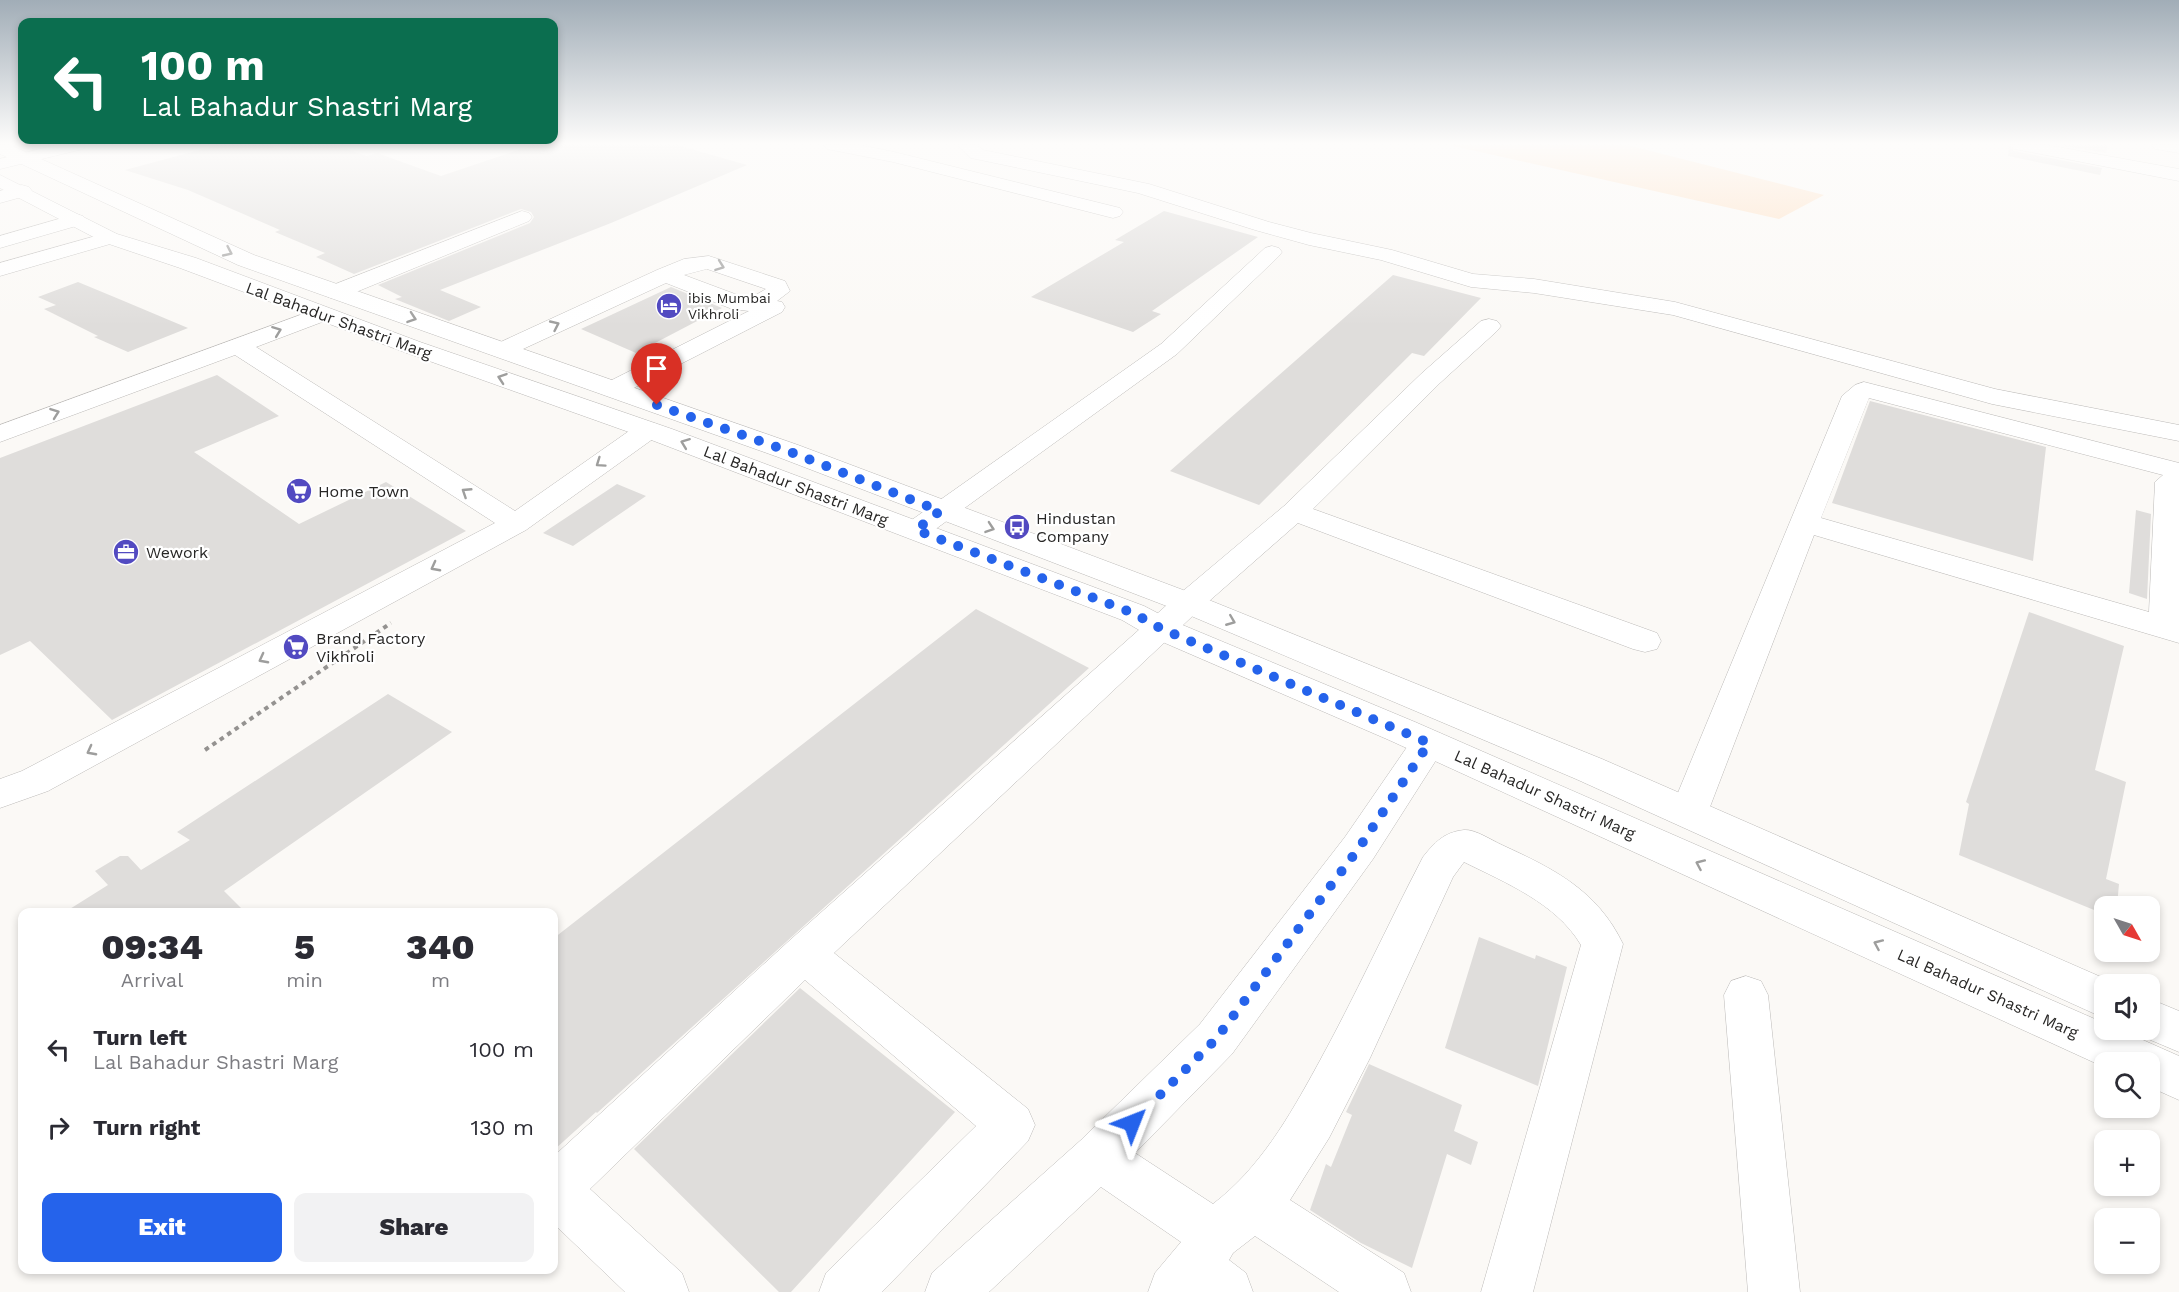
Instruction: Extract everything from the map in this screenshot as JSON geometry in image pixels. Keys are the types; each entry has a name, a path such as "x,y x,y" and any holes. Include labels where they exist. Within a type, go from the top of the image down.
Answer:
{"main road":[{"name":"Lal Bahadur Shastri Marg","path":"49,205 122,242 188,263 502,350 788,451 940,511 1175,616 1429,743 2121,1052"},
{"name":"Lal Bahadur Shastri Marg","path":"123,205 246,260 329,303 540,392 648,430 1133,613 1175,616 1589,769 2094,994"},
{"path":"1082,205 1113,213"},
{"path":"1197,205 1309,239 1385,254 1471,280 1534,286 1674,309 1992,396 2179,433"},
{"path":"0,434 238,346 522,217"},
{"path":"0,242 76,220"},
{"path":"0,270 182,230"},
{"path":"916,530 1169,349 1272,252"},
{"path":"502,350 665,275 692,264 709,262 777,286 779,291 756,304 740,304 665,275"},
{"path":"593,382 740,304"},
{"path":"540,392 593,382 778,305"},
{"path":"558,1185 804,954 1175,616 1294,512 1431,378 1489,326"},
{"path":"238,346 516,524"},
{"path":"1689,812 1804,523 1855,396 1864,390 2174,476 2172,630 1804,523"},
{"path":"0,794 35,781 516,524 648,430"},
{"path":"1294,512 1645,641"},
{"path":"951,1292 1098,1157 1216,1039 1359,848 1429,743"},
{"path":"1098,1157 1203,1271 1270,1186 1312,1122 1354,1043 1437,868 1451,850 1465,845 1514,869 1573,905 1592,925 1602,944 1507,1292"},
{"path":"804,954 1011,1125 845,1292"},
{"path":"1746,995 1774,1292"},
{"path":"2160,1023 2179,1032"},
{"path":"2160,1069 2179,1078"},
{"path":"558,1193 663,1292"},
{"path":"1253,1205 1385,1292"}],"shaded area":[{"path":"1718,205 1805,205 1779,219"}],"building":[{"path":"223,205 653,205 440,290 481,307 449,321 395,299 402,297 378,285 530,223 534,217 531,212 521,209 354,274 316,257 325,253 275,232 280,230"},
{"path":"1164,211 1258,237 1152,311 1161,314 1133,332 1031,297 1124,242 1115,240"},
{"path":"1393,275 1481,298 1424,356 1412,353 1259,505 1170,471"},
{"path":"78,282 188,328 128,352 94,337 98,336 44,309 56,305 38,297"},
{"path":"671,287 722,308 636,353 581,329"},
{"path":"217,375 279,416 194,452 299,524 386,482 466,531 112,720 30,641 0,655 0,458"},
{"path":"1870,401 2046,447 2033,561 1832,503"},
{"path":"617,484 646,496 573,546 543,533"},
{"path":"2136,510 2151,514 2147,599 2129,593"},
{"path":"976,609 1089,668 558,1146 558,935"},
{"path":"2029,612 2124,646 2095,770 2126,782 2106,879 2119,884 2118,896 2094,896 2094,910 1959,855 1969,804 1966,802"},
{"path":"388,694 452,732 224,891 241,908 71,908 108,885 95,871 120,856 128,856 141,870 190,840 177,832"},
{"path":"1479,937 1535,959 1536,955 1567,967 1538,1086 1445,1048"},
{"path":"800,988 955,1112 791,1292 779,1292 634,1149"},
{"path":"1369,1064 1462,1105 1454,1131 1478,1142 1471,1165 1447,1154 1412,1268 1361,1243 1310,1210 1326,1164 1331,1167 1352,1115 1346,1112"}],"place":[{"name":"ibis Mumbai Vikhroli","path":"669,306"},
{"name":"Home Town","path":"299,491"},
{"name":"Hindustan Company","path":"1017,527"},
{"name":"Wework","path":"126,552"},
{"name":"Brand Factory Vikhroli","path":"296,647"}],"route":[{"path":"657,405 788,451 940,511 916,530 1133,613 1162,629 1429,743 1359,848 1216,1039 1132,1123"}]}
